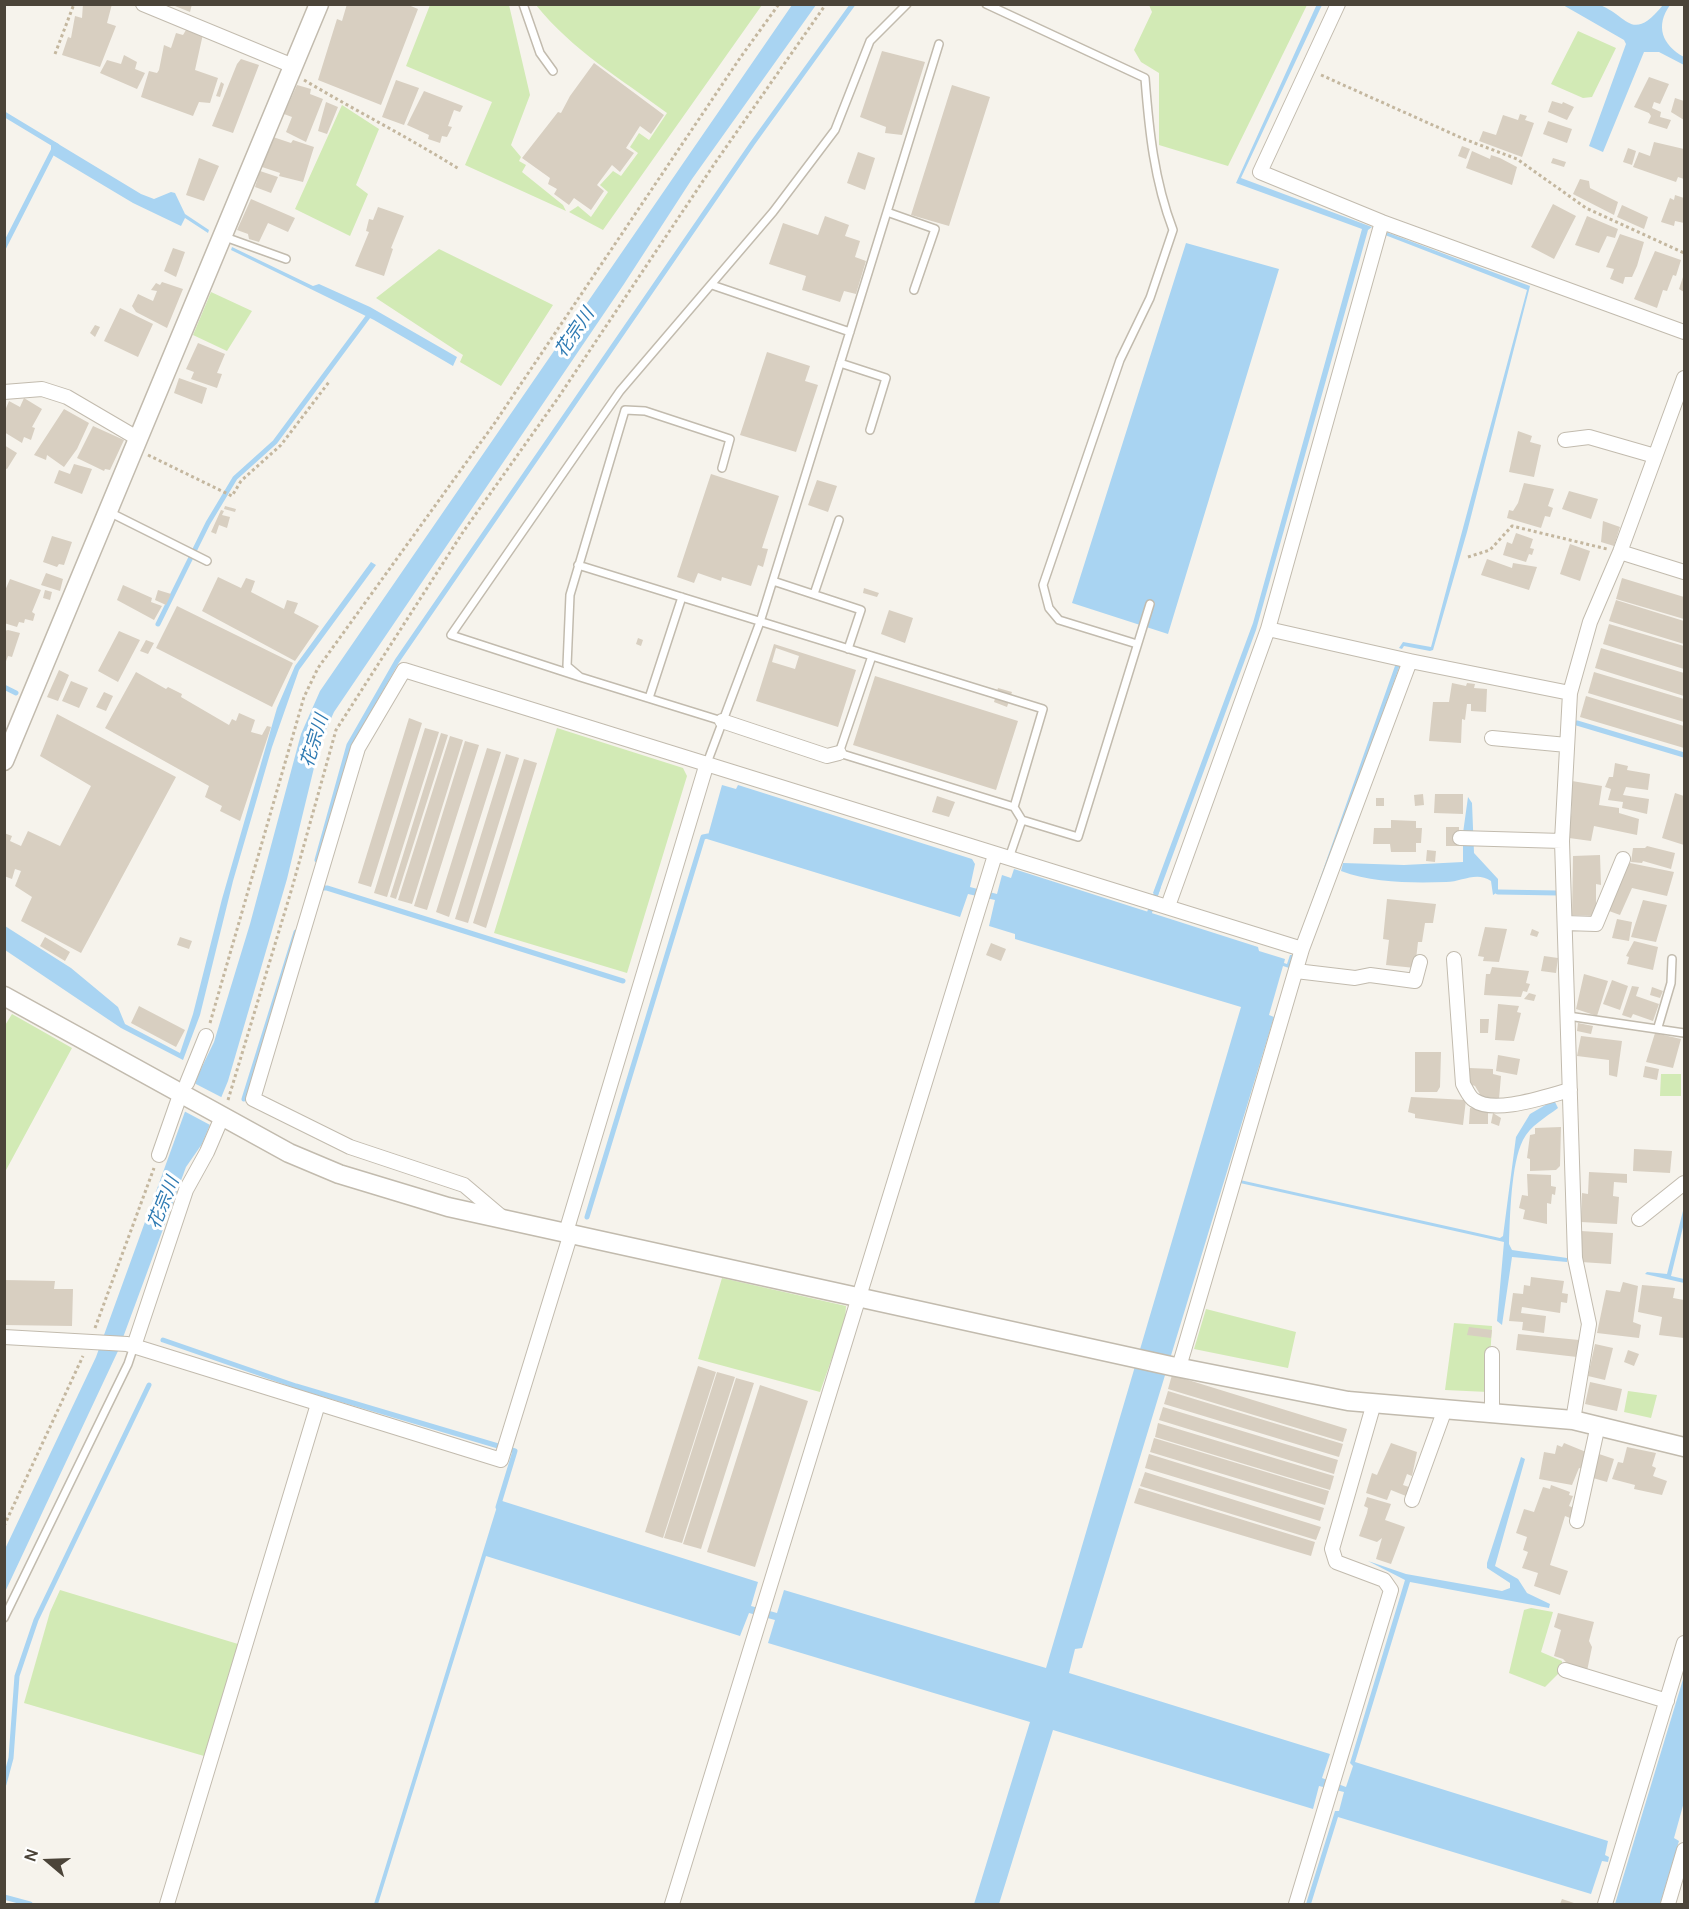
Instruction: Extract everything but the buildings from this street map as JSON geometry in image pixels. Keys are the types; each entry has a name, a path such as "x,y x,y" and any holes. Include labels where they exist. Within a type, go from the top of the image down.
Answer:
{"street":[{"path":"143,4 292,69"},
{"path":"4,761 319,4"},
{"path":"1338,4 1260,172 1382,222 1684,332"},
{"path":"1168,906 1268,629 1382,222"},
{"path":"1573,1420 1589,1324 1575,1258 1562,841 1570,693 1590,622 1620,552 1684,378"},
{"path":"4,392 42,389 67,397 135,443"},
{"path":"1565,440 1589,436 1656,456"},
{"path":"1620,552 1684,572"},
{"path":"1268,629 1410,661 1570,693"},
{"path":"1175,1366 1302,949 1410,661"},
{"path":"504,1220 464,1185 350,1147 253,1099 358,748 404,670 1302,949"},
{"path":"722,721 827,756 839,753"},
{"path":"1492,738 1567,745"},
{"path":"4,1337 131,1345 501,1460 706,763"},
{"path":"1460,838 1562,841"},
{"path":"672,1905 995,855"},
{"path":"1565,923 1596,924 1623,859"},
{"path":"1454,959 1463,1084 1474,1100 1492,1106 1514,1104 1570,1090"},
{"path":"1296,971 1355,978 1370,975 1415,981 1420,962"},
{"path":"4,996 222,1112 290,1153 339,1174 447,1207 1175,1366 1348,1401 1573,1420 1684,1446"},
{"path":"159,1155 206,1036"},
{"path":"131,1345 186,1190 207,1152 222,1112"},
{"path":"1638,1219 1684,1183"},
{"path":"1492,1354 1492,1413"},
{"path":"1296,1905 1391,1590 1384,1580 1336,1562 1332,1549 1374,1403"},
{"path":"167,1905 318,1404"},
{"path":"1412,1500 1445,1409"},
{"path":"1577,1521 1599,1425"},
{"path":"1605,1905 1684,1643"},
{"path":"1565,1670 1667,1701"},
{"path":"1668,1905 1684,1850"}],"lane":[{"path":"523,4 540,53 553,71"},
{"path":"722,721 451,635 620,391 712,285 835,130 870,41 907,4"},
{"path":"986,4 1145,78 1149,135 1161,199 1173,230 1150,298 1120,360 1043,585 1049,608 1059,620 1137,644"},
{"path":"706,763 760,621 939,44"},
{"path":"887,212 935,229 914,290"},
{"path":"222,236 286,259"},
{"path":"712,285 850,332"},
{"path":"840,363 886,378 870,430"},
{"path":"580,677 567,666 570,595 625,410 645,411 730,439 722,468"},
{"path":"107,511 207,561"},
{"path":"814,594 839,520"},
{"path":"578,565 1043,709 1014,807"},
{"path":"772,581 861,610 848,649"},
{"path":"649,698 681,597"},
{"path":"872,656 839,753 1014,807 1022,820 1078,837 1150,604"},
{"path":"1009,858 1022,820"},
{"path":"1658,1027 1671,983 1671,959"},
{"path":"1568,1016 1658,1027 1684,1033"},
{"path":"4,1618 131,1345"}],"path":[{"path":"55,54 74,4"},
{"path":"206,1036 304,697 318,668 494,424 740,58 779,4"},
{"path":"222,1112 292,888 336,730 463,532 558,398 715,163 826,4"},
{"path":"292,69 381,126 402,134 459,169"},
{"path":"1308,69 1464,139 1517,159 1586,208 1684,253"},
{"path":"135,443 232,496 241,481 282,445 329,382"},
{"path":"1468,557 1490,550 1512,526 1620,552"},
{"path":"4,1526 94,1342 159,1155"}],"green space":[{"path":"430,5 509,5 530,95 511,145 521,157 519,161 526,165 522,172 563,205 566,211 465,165 492,102 406,66"},
{"path":"536,5 762,5 603,230 569,212 578,206 591,217 608,192 600,185 613,171 621,176 638,153 630,147 639,133 649,140 667,113 581,50"},
{"path":"1149,5 1307,5 1228,166 1159,145 1159,73 1141,62 1134,50 1152,12"},
{"path":"1578,31 1616,48 1592,97 1583,98 1551,84"},
{"path":"342,105 379,129 356,185 368,194 350,236 295,209"},
{"path":"439,249 553,305 501,386 460,362 463,355 376,298"},
{"path":"211,292 252,311 227,351 193,335"},
{"path":"557,728 683,768 687,776 627,973 494,933"},
{"path":"12,1014 72,1048 5,1172 4,1027"},
{"path":"1661,1074 1681,1074 1681,1096 1660,1096"},
{"path":"722,1278 846,1306 845,1321 820,1392 698,1359"},
{"path":"1206,1309 1296,1332 1288,1368 1194,1349"},
{"path":"1454,1323 1492,1326 1488,1392 1445,1390"},
{"path":"1628,1391 1657,1395 1651,1418 1624,1412"},
{"path":"60,1590 238,1644 204,1756 24,1703 50,1612"},
{"path":"1531,1608 1553,1612 1541,1652 1562,1661 1562,1670 1545,1687 1509,1673 1524,1610"}],"water":[{"path":"1317,4 1322,5 1241,178 1372,227 1368,230 1256,630 1158,895 1153,893 1253,623 1362,229 1236,183"},
{"path":"1596,4 1635,25 1652,17 1663,5 1670,5 1663,20 1663,34 1670,47 1684,57 1684,65 1659,52 1644,52 1603,152 1589,146 1626,44 1624,40 1563,5"},
{"name":"花宗川","path":"792,5 816,5 692,179 624,284 334,712 320,743 287,879 228,1081 202,1144 186,1167 118,1351 5,1592 5,1549 96,1357 199,1073 214,1042 250,924 301,734 320,691"},
{"path":"55,142 141,194 154,199 171,192 175,193 185,214 209,230 208,233 185,218 181,226 133,203 51,154 51,145"},
{"path":"1386,232 1530,286 1467,532 1433,650 1430,651 1404,646 1402,649 1399,648 1403,642 1431,647 1527,290 1385,235"},
{"path":"1186,243 1279,269 1168,634 1072,603"},
{"path":"232,247 313,286 319,284 370,307 457,357 453,366 374,320 231,250"},
{"path":"371,562 376,565 299,670 272,747 233,881 200,1015 183,1060 121,1028 5,950 5,926 71,968 118,1007 125,1024 180,1053 193,1014 222,899 277,708 295,666"},
{"path":"1396,663 1400,665 1301,938 1299,938"},
{"path":"722,785 736,789 738,785 972,859 975,864 970,887 997,894 1002,875 1011,878 1014,869 1258,947 1259,951 1285,959 1284,963 1287,964 1290,955 1293,955 1289,968 1283,966 1269,1015 1274,1017 1082,1648 1075,1649 1069,1673 1330,1754 1322,1778 1346,1787 1353,1766 1350,1763 1405,1580 1368,1561 1406,1574 1502,1591 1510,1588 1510,1583 1487,1568 1487,1563 1521,1457 1525,1459 1495,1566 1518,1579 1527,1593 1550,1604 1549,1608 1410,1582 1355,1762 1608,1841 1605,1855 1609,1857 1608,1862 1602,1861 1591,1894 1338,1817 1311,1904 1306,1904 1335,1811 1339,1811 1344,1792 1319,1786 1313,1809 1053,1730 999,1904 974,1904 1030,1722 768,1643 775,1620 749,1613 740,1636 486,1556 378,1904 374,1904 499,1500 758,1582 751,1606 777,1613 784,1590 1046,1668 1241,1007 1015,939 1015,934 989,926 995,900 968,894 960,917 707,839"},
{"path":"1468,797 1472,803 1474,853 1498,879 1498,892 1493,895 1491,881 1480,877 1452,882 1406,882 1366,878 1341,871 1343,863 1404,865 1463,862 1463,833"},
{"path":"1554,1100 1558,1108 1530,1130 1519,1150 1512,1190 1509,1244 1512,1250 1567,1258 1567,1262 1512,1257 1502,1325 1497,1321 1504,1242 1240,1183 1240,1180 1500,1238 1503,1236 1516,1137 1530,1114"},
{"path":"1684,1207 1684,1223 1671,1276 1684,1279 1684,1283 1645,1274 1647,1272 1667,1274"},
{"path":"1684,1676 1684,1802 1674,1838 1679,1841 1660,1904 1615,1904"}],"pier":[{"path":"192,1082 223,1098 212,1126 182,1110"}],"waterway":[{"path":"317,860 349,745 397,661 752,144 853,4"},
{"path":"4,114 57,146"},
{"path":"4,247 54,149"},
{"path":"158,624 208,523 235,478 275,442 370,314"},
{"path":"4,687 16,693"},
{"path":"1577,723 1684,755"},
{"path":"587,1217 703,837 708,836"},
{"path":"317,888 327,888 623,981"},
{"path":"1149,914 1158,888"},
{"path":"1498,892 1558,893"},
{"path":"244,1099 296,932"},
{"path":"163,1340 296,1386 515,1451 498,1507"},
{"path":"4,1784 11,1758 17,1676 36,1620 149,1385"},
{"path":"4,1897 30,1904"}]}
